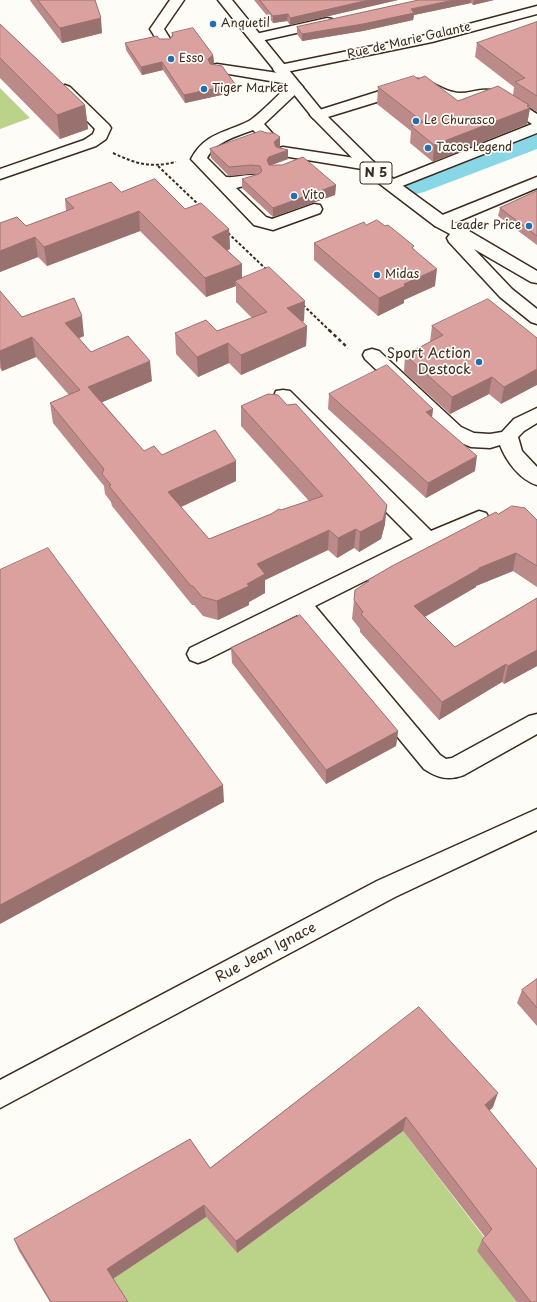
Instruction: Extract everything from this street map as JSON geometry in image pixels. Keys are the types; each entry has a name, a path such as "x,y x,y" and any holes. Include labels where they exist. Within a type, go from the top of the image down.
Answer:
{"street":[{"path":"165,42 157,29 177,0"},
{"name":"N 5","path":"225,0 318,115 368,165 441,222 537,278"},
{"name":"Rue de Marie Galante","path":"288,78 537,10"},
{"path":"256,38 341,19"},
{"path":"217,68 288,78 255,124 220,138 201,153 199,159 260,221 273,225 314,209"},
{"path":"0,174 90,143 100,136 103,128 54,79"},
{"path":"318,115 418,84 428,85 452,97 483,94 505,99 537,121"},
{"path":"255,124 268,137"},
{"path":"392,185 537,128"},
{"path":"283,152 368,165"},
{"path":"282,168 315,156"},
{"path":"221,182 237,182 253,179"},
{"path":"441,222 537,182"},
{"name":"N 5","path":"441,222 506,293 537,318"},
{"path":"372,355 454,432 471,440 490,441 508,437"},
{"path":"283,396 428,541"},
{"path":"534,422 512,429 508,437 512,452 517,461 537,478"},
{"path":"198,654 428,541 479,518"},
{"path":"300,603 432,762 443,769 456,768 537,723"},
{"name":"Rue Jean Ignace","path":"0,1095 386,889 537,819"}],"path":[{"path":"90,143 143,166 158,166 180,161 201,153"},
{"path":"158,166 203,209"},
{"path":"226,231 271,274"},
{"path":"299,301 349,349"}],"green space":[{"path":"0,88 30,118 0,129"},
{"path":"403,1131 487,1241 517,1302 124,1302 111,1280 206,1217 237,1253"}],"building":[{"path":"38,0 95,0 101,18 60,28"},
{"path":"260,0 369,0 290,18 288,14 273,16"},
{"path":"419,0 454,0 411,9 414,13 363,24 302,34 297,27"},
{"path":"537,22 537,96 515,82 525,78 477,43"},
{"path":"0,24 85,105 57,115 0,58"},
{"name":"Esso","path":"193,28 213,55 208,59 210,64 222,66 235,84 184,95 162,62 141,67 125,43 157,36 159,39 170,39 173,35 172,33"},
{"path":"414,76 418,79 425,76 458,101 498,86 529,105 527,106 530,108 434,145 411,126 423,122 378,87"},
{"path":"261,131 274,133 280,137 274,142 276,147 288,150 269,157 267,160 269,165 282,165 303,157 336,185 273,208 242,179 259,174 262,171 260,166 251,165 229,167 210,149"},
{"path":"155,179 185,209 201,203 229,229 212,237 242,264 205,278 139,211 44,247 35,237 0,251 0,223 17,217 26,226 74,208 65,199 111,182 121,192"},
{"name":"Leader Price","path":"537,191 537,236 500,208"},
{"name":"Midas","path":"377,220 385,226 388,225 414,246 412,248 437,269 404,284 405,286 379,298 314,243 364,222 366,225"},
{"path":"269,267 305,301 287,308 307,326 241,355 228,343 197,357 175,333 206,320 217,331 267,312 235,281"},
{"path":"0,291 22,317 74,298 82,316 65,323 91,352 128,336 150,361 88,387 144,451 154,446 162,455 215,430 236,461 168,492 209,539 271,514 279,509 281,510 323,496 241,406 268,394 278,395 287,405 296,404 387,505 383,520 360,532 356,529 338,538 329,530 257,564 265,574 247,584 249,586 217,601 202,597 193,586 191,586 109,486 111,485 102,474 104,469 50,403 80,390 32,337 0,351"},
{"name":"Sport Action Destock","path":"488,299 537,338 537,369 504,387 492,377 452,397 405,355 443,335 432,326"},
{"path":"387,365 433,409 426,412 477,456 428,483 329,394"},
{"path":"512,506 525,508 537,520 537,566 516,553 479,568 414,606 455,647 537,598 537,650 508,666 506,664 442,702 361,614 363,612 354,600 355,590 369,581 368,580 392,566 496,512 498,514"},
{"path":"48,548 223,785 0,905 0,570"},
{"path":"300,615 398,731 326,770 231,648"},
{"path":"537,979 537,1008 522,990"},
{"path":"419,1007 498,1093 485,1105 537,1169 537,1302 531,1302 482,1240 492,1229 406,1117 236,1241 204,1205 107,1269 128,1302 51,1302 14,1239 190,1139 210,1168"}],"waterway":[{"path":"416,187 537,141"}],"place":[{"name":"Anquetil","path":"213,24"},
{"name":"Esso","path":"171,59"},
{"name":"Tiger Market","path":"204,89"},
{"name":"Le Churasco","path":"416,121"},
{"name":"Tacos Legend","path":"428,148"},
{"name":"Vito","path":"294,196"},
{"name":"Leader Price","path":"529,226"},
{"name":"Midas","path":"377,275"},
{"name":"Sport Action Destock","path":"479,362"}]}
